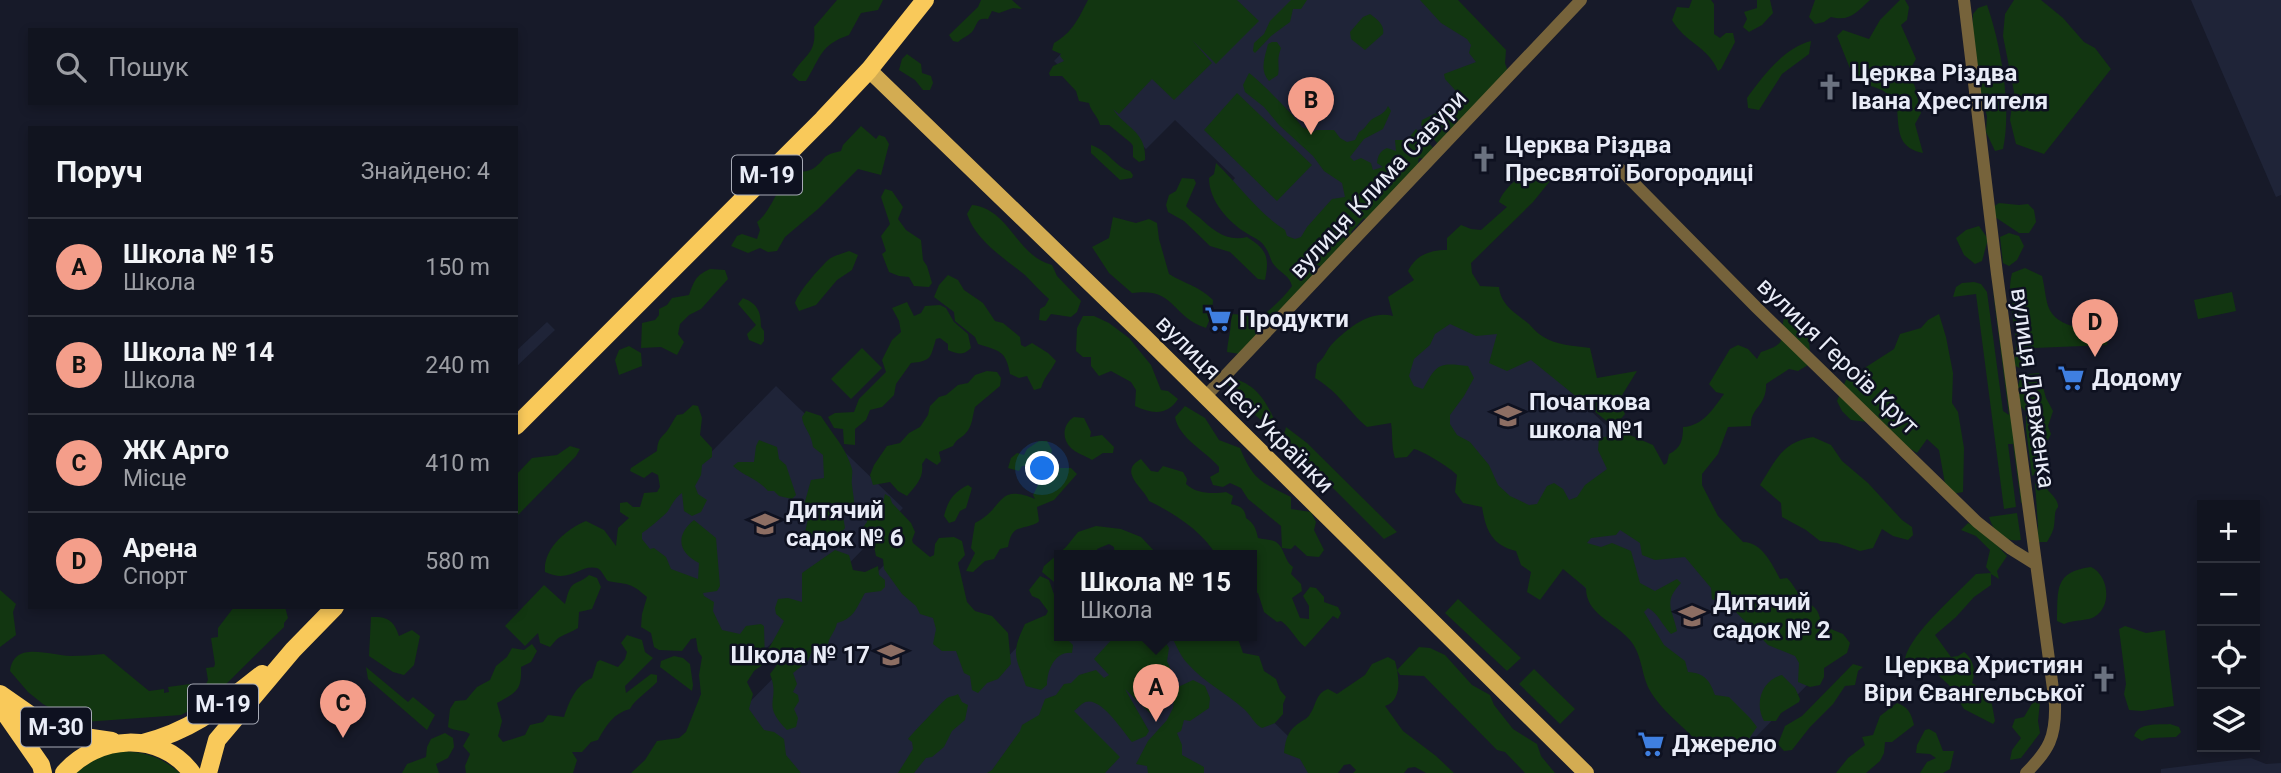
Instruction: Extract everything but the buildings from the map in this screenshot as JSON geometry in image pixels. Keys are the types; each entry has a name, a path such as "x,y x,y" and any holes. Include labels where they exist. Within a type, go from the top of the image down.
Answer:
{"highway":[{"name":"М-19","path":"518,424 823,119 869,70 925,0"},
{"name":"М-19","path":"208,773 217,740 293,650 333,609"},
{"name":"М-19","path":"64,773 74,761 95,748 119,742 144,743 170,736 205,718 293,650"},
{"name":"М-30","path":"0,694 33,717 71,735 119,742"},
{"name":"М-30","path":"0,706 35,756 43,773"},
{"path":"144,743 167,751 192,773"}],"main road":[{"name":"вулиця Лесі Українки","path":"869,70 1586,773"}],"street":[{"name":"вулиця Клима Савури","path":"1205,397 1581,0"},
{"name":"вулиця Довженка","path":"1964,0 2035,564 2052,670 2056,719 2050,745 2026,773"},
{"name":"вулиця Героїв Крут","path":"1620,169 1756,307 1977,522 2035,564"}],"shaded area":[{"path":"1113,0 1443,0 1505,59 1301,272 1220,194 1235,178 1175,120 1146,149 1054,61"},
{"path":"2191,0 2281,0 2281,195 2276,197"},
{"name":"Початкова школа №1","path":"1462,290 1639,456 1545,536 1378,376"},
{"path":"547,322 555,330 518,365 518,349"},
{"name":"Дитячий садок № 6","path":"776,386 903,508 751,664 624,541"},
{"name":"Дитячий садок № 2","path":"1637,484 1824,668 1746,747 1560,563"},
{"name":"Школа № 17","path":"889,560 998,667 1041,622 1054,636 1054,641 1061,643 1190,641 1326,773 798,773 738,714"},
{"path":"2251,758 2266,764 2281,763 2281,773 2161,773 2161,769"}],"green space":[{"path":"837,0 883,0 878,10 861,13 849,35 832,43 806,81 799,81 792,75 812,49 814,27"},
{"path":"981,0 1012,0 1022,9 1013,8 999,13 992,11 988,19 979,20 972,32 958,42 953,41 949,35 978,7"},
{"path":"1088,0 1237,0 1259,21 1216,64 1192,40 1212,63 1174,100 1152,79 1119,114 1113,109 1143,142 1145,160 1139,162 1133,157 1131,143 1109,125 1100,125 1089,103 1079,101 1076,91 1062,76 1050,76 1049,73 1053,66 1064,61 1061,54 1052,50 1054,43 1070,30"},
{"path":"1291,0 1307,0 1301,9 1293,9 1290,22 1271,36 1255,53 1254,43 1264,34 1270,21"},
{"path":"1420,0 1458,0 1506,50 1505,63 1508,72 1438,144 1421,125 1422,120 1455,101 1455,90 1444,74 1476,62 1469,53 1471,45 1467,39 1441,23"},
{"path":"1692,0 1711,0 1714,4 1714,34 1720,38 1726,33 1733,33 1735,42 1718,71 1708,56 1677,28 1672,20 1677,7 1689,8"},
{"path":"1757,0 1770,0 1773,13 1762,25 1749,32 1743,27 1747,19 1744,12 1757,8"},
{"path":"1815,0 1870,0 1848,17 1831,17 1815,24 1809,17"},
{"path":"1900,0 1905,0 1909,7 1907,20 1901,25 1916,59 1909,71 1921,113 1915,124 1923,153 1913,150 1902,140 1896,100 1882,90 1863,83 1851,71 1837,36 1843,30 1869,39 1880,20"},
{"path":"2014,0 2041,0 2063,18 2084,42 2095,48 2111,69 2044,154 2016,144 2010,120 2014,92 2003,36 2005,14"},
{"path":"1987,5 2001,57 2006,96 2003,149 1995,151 1986,132 1987,116 1981,96 1972,32 1973,14 1978,8"},
{"path":"1370,14 1382,25 1383,34 1365,50 1351,39 1350,32 1363,17"},
{"path":"1811,41 1809,54 1782,74 1759,110 1748,108 1747,98 1775,64 1792,49"},
{"path":"1277,42 1281,48 1278,75 1269,81 1264,72 1264,63 1268,44"},
{"path":"907,54 921,64 922,73 931,76 933,83 930,90 923,90 915,80 899,70 902,59"},
{"path":"1249,73 1302,127 1314,132 1334,130 1347,142 1355,140 1359,132 1388,106 1391,111 1383,129 1364,139 1350,157 1354,161 1361,158 1371,163 1373,170 1383,167 1377,163 1381,152 1387,148 1396,151 1395,140 1407,140 1416,129 1436,151 1427,162 1419,158 1418,163 1424,170 1367,221 1364,218 1351,232 1355,239 1321,267 1316,264 1314,254 1312,255 1309,269 1314,275 1271,324 1263,323 1261,316 1286,293 1292,286 1291,282 1273,264 1263,245 1234,224 1216,203 1209,178 1214,174 1216,163 1257,207 1285,230 1287,236 1295,239 1301,237 1332,199 1345,197 1342,183 1324,171 1313,156 1279,125 1264,107 1245,92 1243,85"},
{"path":"1237,93 1312,165 1277,201 1204,130"},
{"path":"861,126 876,139 879,135 885,137 889,144 881,175 858,169 785,237 777,251 768,252 760,248 748,253 731,246 737,236 742,234 757,239 760,230 757,222 787,179 812,169 826,156 841,151 843,145"},
{"path":"1091,145 1130,171 1132,178 1120,180 1091,153"},
{"path":"1533,171 1534,177 1550,181 1533,202 1471,263 1472,273 1480,286 1499,287 1506,304 1542,336 1559,343 1590,348 1597,378 1637,371 1619,400 1625,414 1614,427 1531,360 1507,371 1489,363 1497,334 1476,336 1450,324 1435,334 1430,345 1414,359 1409,376 1414,386 1423,389 1435,370 1440,367 1450,364 1468,366 1474,378 1450,415 1450,424 1457,435 1470,442 1489,465 1498,485 1510,496 1529,505 1537,504 1547,486 1554,483 1563,489 1569,500 1577,497 1585,485 1607,469 1598,450 1599,438 1625,433 1653,445 1664,465 1669,454 1680,443 1683,427 1702,420 1724,394 1716,392 1709,384 1730,349 1738,345 1748,349 1757,359 1761,352 1780,342 1785,314 1799,323 1807,335 1810,348 1808,365 1798,371 1789,369 1766,384 1764,397 1753,415 1751,426 1728,427 1718,454 1702,474 1702,485 1718,516 1743,542 1761,550 1780,579 1787,578 1815,608 1821,625 1843,634 1850,643 1847,653 1824,668 1820,685 1810,687 1798,682 1799,663 1795,656 1768,645 1734,610 1712,599 1711,588 1685,557 1655,560 1642,555 1640,543 1620,530 1616,535 1591,538 1587,543 1601,547 1612,543 1631,551 1640,583 1655,591 1677,579 1681,583 1672,595 1670,606 1677,631 1671,634 1651,610 1648,608 1644,612 1664,645 1685,661 1688,672 1703,676 1715,695 1729,697 1750,718 1757,727 1748,740 1730,740 1701,746 1654,697 1646,683 1633,645 1623,633 1595,611 1587,597 1586,588 1563,569 1540,600 1527,592 1531,572 1521,565 1516,551 1501,545 1492,536 1482,507 1463,503 1455,492 1457,475 1414,449 1407,457 1395,458 1391,423 1367,427 1331,390 1315,378 1317,364 1331,345 1347,331 1376,315 1393,316 1388,297 1414,280 1408,271 1419,257 1429,252 1447,250 1447,238 1461,225 1481,230 1507,207 1499,202 1508,188 1518,178"},
{"path":"1182,178 1194,179 1196,183 1186,206 1191,211 1220,234 1233,238 1247,237 1259,245 1267,259 1265,280 1258,279 1230,252 1210,246 1184,221 1168,212 1166,205 1169,195 1176,191"},
{"path":"885,189 892,191 903,207 898,219 906,230 921,240 923,260 932,283 929,287 914,286 909,277 889,272 882,254 886,251 881,236 890,224 881,197"},
{"path":"1999,203 2028,204 2034,210 2036,222 2029,233 2019,233 1992,215 1990,209"},
{"path":"972,205 985,208 995,215 1030,252 1052,265 1057,276 1081,301 1077,312 1071,317 1051,314 1046,321 1039,320 1040,309 1049,299 977,233 967,214"},
{"path":"1113,217 1136,223 1149,219 1157,223 1169,274 1197,288 1213,300 1212,314 1206,328 1194,323 1157,294 1132,293 1109,273 1092,247 1109,238"},
{"path":"1979,226 1988,239 1982,261 1975,264 1964,255 1956,238 1966,230"},
{"path":"2009,233 2019,236 2024,246 2017,260 2009,266 2003,263 2000,237"},
{"path":"849,251 858,255 852,270 837,280 816,305 799,311 795,303 809,281 829,259"},
{"path":"2025,268 2042,276 2048,307 2056,318 2093,334 2104,332 2108,338 2107,345 2034,348 2020,368 2013,365 2016,343 2010,285 2012,273"},
{"path":"710,269 725,270 728,279 701,309 680,324 678,334 684,342 677,355 661,347 641,348 642,323 655,320 659,309 667,305 672,298 689,295 696,279"},
{"path":"948,275 958,280 964,290 983,303 995,321 1003,323 1020,337 1021,345 1025,347 1032,343 1056,361 1041,388 1034,390 1027,376 1019,378 1010,374 1004,356 978,344 975,337 955,321 954,312 934,297 939,285"},
{"path":"1962,283 1981,284 1987,292 2003,411 2009,415 1992,284 2025,502 2021,503 2013,444 2008,444 2016,507 2004,509 1976,294 1953,297 1956,287"},
{"path":"2232,292 2236,311 2198,319 2194,300"},
{"path":"743,298 752,303 759,313 764,331 761,345 749,340 747,334 756,325 738,304"},
{"path":"907,302 914,316 921,313 925,306 940,305 946,308 954,322 968,334 971,348 963,353 955,352 948,350 948,344 940,338 936,339 927,360 911,363 896,384 894,395 882,407 870,410 866,420 855,429 855,445 844,444 843,429 834,428 828,417 835,413 854,412 859,399 886,372 882,360 892,340 901,332 892,308"},
{"path":"1231,314 1246,315 1255,320 1259,332 1240,354 1227,352"},
{"path":"1939,314 1953,373 1952,403 1958,412 1964,448 1963,492 1947,495 1939,450 1927,439 1917,453 1868,422 1851,420 1837,401 1846,380 1894,349 1900,334 1921,328"},
{"path":"1083,316 1094,316 1109,323 1129,338 1151,365 1161,390 1168,391 1178,399 1174,405 1159,412 1141,409 1135,406 1136,390 1131,382 1111,371 1099,376 1091,366 1091,357 1083,357 1076,351 1077,328"},
{"path":"629,346 641,353 642,366 619,375 615,360 619,350"},
{"path":"862,348 882,368 851,399 831,379"},
{"path":"987,371 997,372 1001,378 1000,386 975,407 968,431 953,446 939,452 941,461 937,465 926,458 922,464 921,477 907,496 890,482 873,485 870,475 887,446 900,443 909,433 920,427 930,406 939,397 958,385 968,383 975,375"},
{"path":"2039,373 2053,411 2048,426 2051,434 2042,452 2047,466 2032,476 2026,412 2017,402 2016,392 2020,379"},
{"path":"1232,378 1247,384 1258,393 1274,419 1267,425 1251,411 1229,386 1227,381"},
{"path":"693,405 698,406 702,418 700,435 712,448 712,457 702,465 701,475 695,486 698,494 707,500 701,512 692,516 684,511 682,493 666,513 642,533 642,539 650,549 654,548 666,557 671,569 698,579 699,563 683,549 684,532 694,520 716,538 720,586 717,591 703,593 704,596 714,602 713,611 722,630 740,634 746,626 764,626 765,663 754,671 747,682 753,694 749,709 764,730 774,732 784,739 786,755 801,773 631,773 645,760 657,741 679,738 686,732 701,694 699,675 702,657 696,638 691,639 682,651 659,650 654,647 651,633 641,627 647,597 637,589 608,581 597,568 562,576 545,572 545,563 552,547 571,529 586,521 604,530 616,546 618,528 629,518 620,512 620,503 627,502 633,507 640,507 644,493 657,492 660,487 658,475 652,472 644,478 630,471 631,468 657,451 660,439 677,415 683,414"},
{"path":"1185,406 1205,418 1219,440 1240,448 1249,467 1259,479 1291,497 1291,509 1311,512 1316,522 1314,530 1324,550 1319,557 1307,556 1295,545 1291,549 1282,548 1281,526 1248,499 1241,488 1230,483 1223,487 1213,485 1210,477 1219,472 1219,467 1187,438 1175,417"},
{"path":"806,411 821,416 842,447 852,469 852,512 843,516 845,528 836,536 826,539 815,538 805,532 808,519 796,510 804,505 811,480 824,478 823,455 813,447 803,421 802,417"},
{"path":"1074,417 1084,418 1091,432 1090,437 1102,435 1114,447 1113,453 1103,453 1092,460 1071,448 1065,431 1067,423"},
{"path":"1286,427 1307,443 1397,532 1384,539 1306,461 1285,446 1283,438"},
{"path":"1813,437 1831,445 1842,461 1912,527 1913,535 1908,540 1893,536 1882,529 1873,548 1860,551 1837,543 1820,541 1782,517 1781,503 1760,485 1781,453 1802,439"},
{"path":"759,440 777,447 779,459 786,465 796,495 792,499 768,491 733,466 738,462 754,462"},
{"path":"1039,441 1047,441 1052,450 1050,458 1033,470 1029,466 1022,466 1019,471 1008,468 1011,458 1017,453 1024,455 1027,449"},
{"path":"570,446 580,449 518,515 518,473 532,458 557,455"},
{"path":"1141,459 1151,471 1158,472 1163,466 1183,472 1187,479 1186,484 1195,490 1226,492 1233,496 1231,504 1243,510 1254,526 1258,538 1276,542 1293,567 1291,574 1301,584 1302,591 1292,598 1300,618 1309,619 1309,606 1303,596 1310,587 1316,588 1324,597 1324,602 1338,607 1341,613 1338,619 1333,616 1305,647 1285,624 1277,622 1264,612 1257,593 1257,550 1213,550 1187,524 1149,501 1134,480 1131,469"},
{"path":"1055,468 1071,468 1077,474 1054,500 1037,507 1037,523 1014,531 1008,547 1000,549 994,559 985,561 973,572 966,571 975,553 971,548 975,523 1007,496 1013,494 1035,499 1033,495 1038,485"},
{"path":"2035,483 2043,483 2058,504 2054,528 2047,542 2037,542"},
{"path":"968,485 972,488 966,508 960,511 955,521 949,523 944,516 950,501"},
{"path":"885,494 911,523 915,532 913,543 930,557 934,555 935,544 939,538 954,537 962,541 965,555 958,563 967,602 975,611 992,616 1008,633 1011,664 998,679 987,683 978,693 972,690 970,676 964,673 956,651 942,651 933,644 936,629 933,618 920,614 884,569 883,559 876,556 874,546 862,540 861,530 867,522 867,507 882,507"},
{"path":"2017,513 2021,540 2010,540 2000,535 1989,517"},
{"path":"1968,523 1982,529 2007,556 1997,571 1999,579 1991,574 1991,585 1974,597 1935,635 1951,657 1964,652 1972,662 1972,683 1990,694 1995,721 1993,724 1964,709 1949,685 1927,665 1905,658 1925,626 1976,574 1991,573 1986,567 1990,550 1976,536 1961,530"},
{"path":"1096,526 1121,529 1141,537 1153,550 1114,550 1109,544 1097,550 1063,550 1078,532"},
{"path":"835,550 849,555 853,570 865,572 878,566 879,575 885,580 885,587 881,591 865,593 851,615 837,623 828,646 811,653 808,661 793,673 797,684 793,692 798,695 799,701 794,709 798,718 796,727 787,730 774,714 773,708 774,691 770,674 782,658 772,655 768,650 784,621 776,614 775,608 778,599 788,598 802,602 802,573"},
{"path":"1054,557 1054,582 1042,572 1044,566"},
{"path":"2091,567 2101,576 2106,590 2102,610 2090,619 2064,624 2057,621 2060,584 2070,573"},
{"path":"589,575 597,578 601,587 592,609 579,612 578,628 559,638 550,647 540,643 538,633 525,646 505,626 544,585 565,604 572,586"},
{"path":"1040,576 1049,580 1054,594 1054,641 1069,641 1073,645 1072,653 1061,655 1053,663 1047,685 1041,690 1026,686 1016,655 1017,643 1025,624 1046,615 1048,611 1029,590"},
{"path":"0,590 16,604 13,612 16,635 0,647"},
{"path":"1458,599 1521,658 1507,671 1445,613"},
{"path":"232,609 286,609 288,618 284,627 211,699 181,715 84,722 66,717 43,704 28,692 10,671 13,661 26,653 71,656 104,654 149,691 164,689 164,693 169,692 168,687 190,684 198,695 202,693 208,680 206,668 214,667 215,664 211,638 218,637 218,628"},
{"path":"371,617 390,620 399,636 412,630 420,636 414,665 404,675 393,672 369,656"},
{"path":"2125,626 2146,633 2165,630 2174,706 2142,711 2129,710 2124,694 2126,684 2119,629"},
{"path":"627,635 642,640 645,652 653,658 625,686 626,693 651,674 657,675 657,682 630,709 611,720 598,740 591,742 582,752 572,752 577,760 573,773 466,773 465,766 470,754 463,746 470,734 448,727 450,709 455,701 466,700 477,687 490,680 496,666 507,657 512,648 524,650 532,644 537,651 531,662 521,667 516,690 497,703 502,721 498,736 503,742 525,735 530,725 543,722 548,715 564,717 577,689 592,678 597,662 600,660 618,667 625,659 627,652 621,643"},
{"path":"1110,641 1165,641 1169,648 1167,661 1172,672 1170,677 1177,684 1150,713 1125,689 1149,731 1146,736 1132,742 1102,708 1088,701 1074,711 1120,757 1105,773 987,773 992,770 1022,725 1039,715 1045,699 1056,695 1064,684 1071,683 1079,675 1096,670 1104,678 1109,675 1094,659"},
{"path":"1174,641 1239,641 1243,653 1259,656 1264,671 1276,679 1286,697 1283,714 1275,723 1262,728 1244,709 1208,682 1183,658"},
{"path":"1419,647 1430,648 1445,655 1472,685 1490,695 1494,705 1513,729 1537,744 1541,756 1555,773 1525,773 1505,752 1497,750 1424,676 1400,675 1397,670"},
{"path":"674,656 683,658 690,664 692,691 660,667 661,661"},
{"path":"1388,657 1395,661 1398,687 1395,699 1385,706 1403,731 1454,773 1426,773 1415,767 1408,768 1404,773 1353,773 1356,770 1350,764 1344,765 1338,773 1308,773 1300,759 1284,753 1288,734 1309,716 1321,694 1328,689 1337,694 1365,675 1372,664"},
{"path":"1853,664 1863,667 1858,671 1855,685 1845,686 1833,704 1792,750 1784,751 1778,744 1785,726 1802,716"},
{"path":"366,667 408,702 413,697 435,715 427,730 368,679"},
{"path":"1534,669 1575,709 1560,724 1519,684"},
{"path":"1782,675 1795,688 1799,702 1781,713 1776,721 1764,721 1760,707 1762,693 1769,682"},
{"path":"1193,680 1205,686 1210,698 1209,708 1190,721 1184,720 1181,731 1177,733 1182,745 1182,755 1204,767 1204,773 1148,773 1147,766 1136,764 1148,741 1167,720 1173,708 1176,688"},
{"path":"958,694 962,702 968,705 965,720 952,731 944,747 932,757 926,758 914,773 898,773 913,749 912,742 908,739 947,698"},
{"path":"2034,700 2040,702 2040,733 2021,758 2010,760 2012,750 2021,738 2012,727 2015,719 2024,717"},
{"path":"1897,703 1909,711 1914,725 1892,742 1885,742 1880,761 1866,773 1836,773 1848,758 1865,745 1862,737 1873,735 1880,716"},
{"path":"2170,724 2179,727 2181,732 2176,737 2149,738 2142,741 2134,736 2144,726"},
{"path":"1925,730 1936,733 1943,751 1954,751 1950,769 1943,773 1920,773 1927,762 1936,758 1930,754 1916,753"},
{"path":"445,733 453,738 454,747 448,758 436,764 439,773 402,773 407,764 426,757 431,739"},
{"path":"118,751 151,756 180,773 75,773 95,759"}],"place":[{"name":"Церква Різдва Івана Хрестителя","path":"1830,87"},
{"name":"Школа № 14","path":"1311,135"},
{"name":"Церква Різдва Пресвятої Богородиці","path":"1484,159"},
{"name":"Продукти","path":"1218,319"},
{"name":"Арена","path":"2095,357"},
{"name":"Додому","path":"2071,378"},
{"name":"Початкова школа №1","path":"1508,416"},
{"name":"Дитячий садок № 6","path":"765,524"},
{"name":"Дитячий садок № 2","path":"1692,616"},
{"name":"Школа № 17","path":"891,655"},
{"name":"Церква Християн Віри Євангельської","path":"2104,679"},
{"name":"Школа № 15","path":"1156,722"},
{"name":"ЖК Арго","path":"343,738"},
{"name":"Джерело","path":"1651,744"}]}
